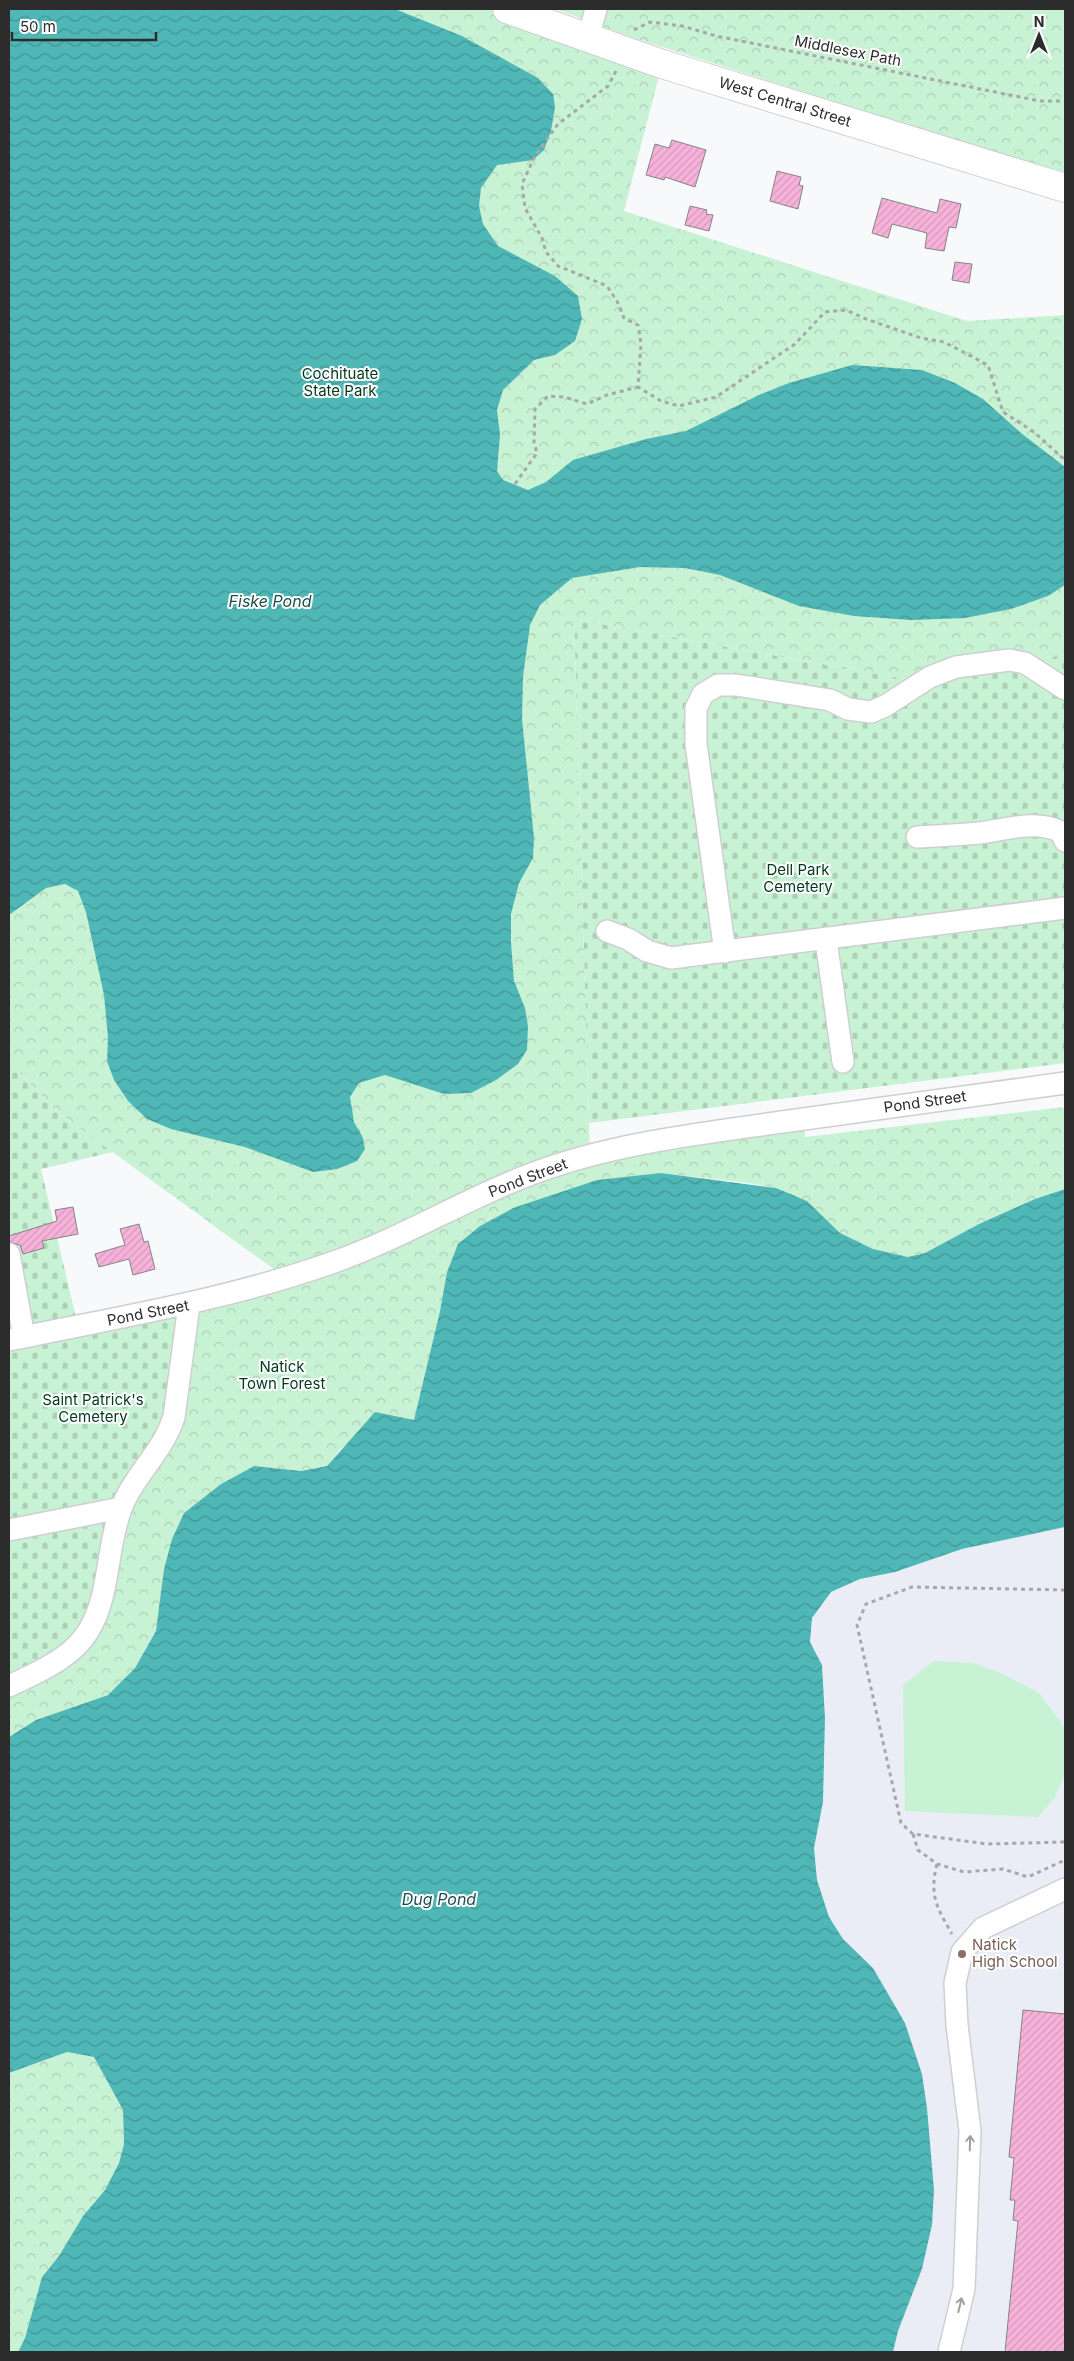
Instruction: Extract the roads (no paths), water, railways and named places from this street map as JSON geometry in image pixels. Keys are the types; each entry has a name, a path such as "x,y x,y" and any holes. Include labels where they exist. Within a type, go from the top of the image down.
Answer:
{"main road":[{"name":"West Central Street","path":"507,9 769,98 1065,188"}],"street":[{"path":"588,38 596,9"},
{"path":"725,952 696,744 696,708 703,694 718,685 736,685 830,700 848,709 871,712 885,706 930,677 956,667 1009,660 1024,663 1065,688"},
{"path":"917,837 979,833 1031,825 1050,826 1064,833"},
{"path":"607,931 628,939 647,951 671,958 826,940 1065,908"},
{"path":"826,940 843,1062"},
{"name":"Pond Street","path":"16,1338 189,1305 250,1289 338,1261 510,1184 550,1168 590,1157 686,1136 1065,1083"},
{"path":"9,1254 16,1338"},
{"path":"9,1686 61,1661 77,1646 91,1628 101,1606 111,1540 121,1508 130,1489 169,1433 174,1417 189,1305"},
{"path":"9,1530 121,1508"},
{"path":"949,2352 964,2289 970,2131 957,2025 954,1983 962,1952 982,1928 1065,1888"}],"water":[{"name":"Fiske Pond","path":"9,9 395,9 462,36 538,78 553,94 555,107 551,131 544,150 533,160 497,165 481,188 479,206 483,224 498,246 555,276 578,296 582,319 575,341 555,355 534,360 503,390 497,410 500,435 497,471 503,480 528,490 546,482 573,460 646,439 686,431 759,395 789,383 852,365 922,370 955,383 983,399 1021,433 1065,467 1065,585 1048,596 1011,609 965,618 911,620 854,616 799,606 720,575 685,568 640,567 572,578 540,605 530,625 523,677 522,719 534,838 533,858 519,883 511,914 514,981 525,1008 528,1026 527,1050 518,1064 496,1080 471,1093 444,1094 385,1075 359,1083 350,1097 354,1122 363,1138 365,1149 357,1161 337,1169 313,1172 245,1147 171,1129 147,1119 128,1101 114,1080 107,1061 108,1038 104,995 86,912 78,891 65,884 46,888 9,915"},
{"name":"Dug Pond","path":"661,1173 776,1188 807,1201 840,1233 873,1249 908,1257 925,1253 979,1224 1035,1199 1065,1189 1065,1527 962,1549 895,1572 860,1579 831,1592 812,1618 810,1642 822,1665 825,1718 823,1802 814,1848 817,1880 829,1917 843,1939 873,1968 905,2023 922,2074 927,2108 934,2190 932,2225 922,2269 898,2331 893,2352 18,2352 25,2338 42,2277 59,2256 83,2216 105,2190 119,2163 124,2144 123,2110 94,2057 67,2052 9,2073 9,1737 36,1720 108,1695 135,1668 156,1631 164,1569 172,1539 184,1513 221,1484 254,1466 301,1471 327,1466 375,1412 414,1420 440,1311 447,1272 458,1244 480,1226 513,1208 597,1180"}],"place":[{"name":"Natick High School","path":"962,1954"}],"park label":[{"name":"Cochituate State Park","path":"340,382"},
{"name":"Dell Park Cemetery","path":"798,878"},
{"name":"Natick Town Forest","path":"282,1376"},
{"name":"Saint Patrick's Cemetery","path":"93,1408"}]}
